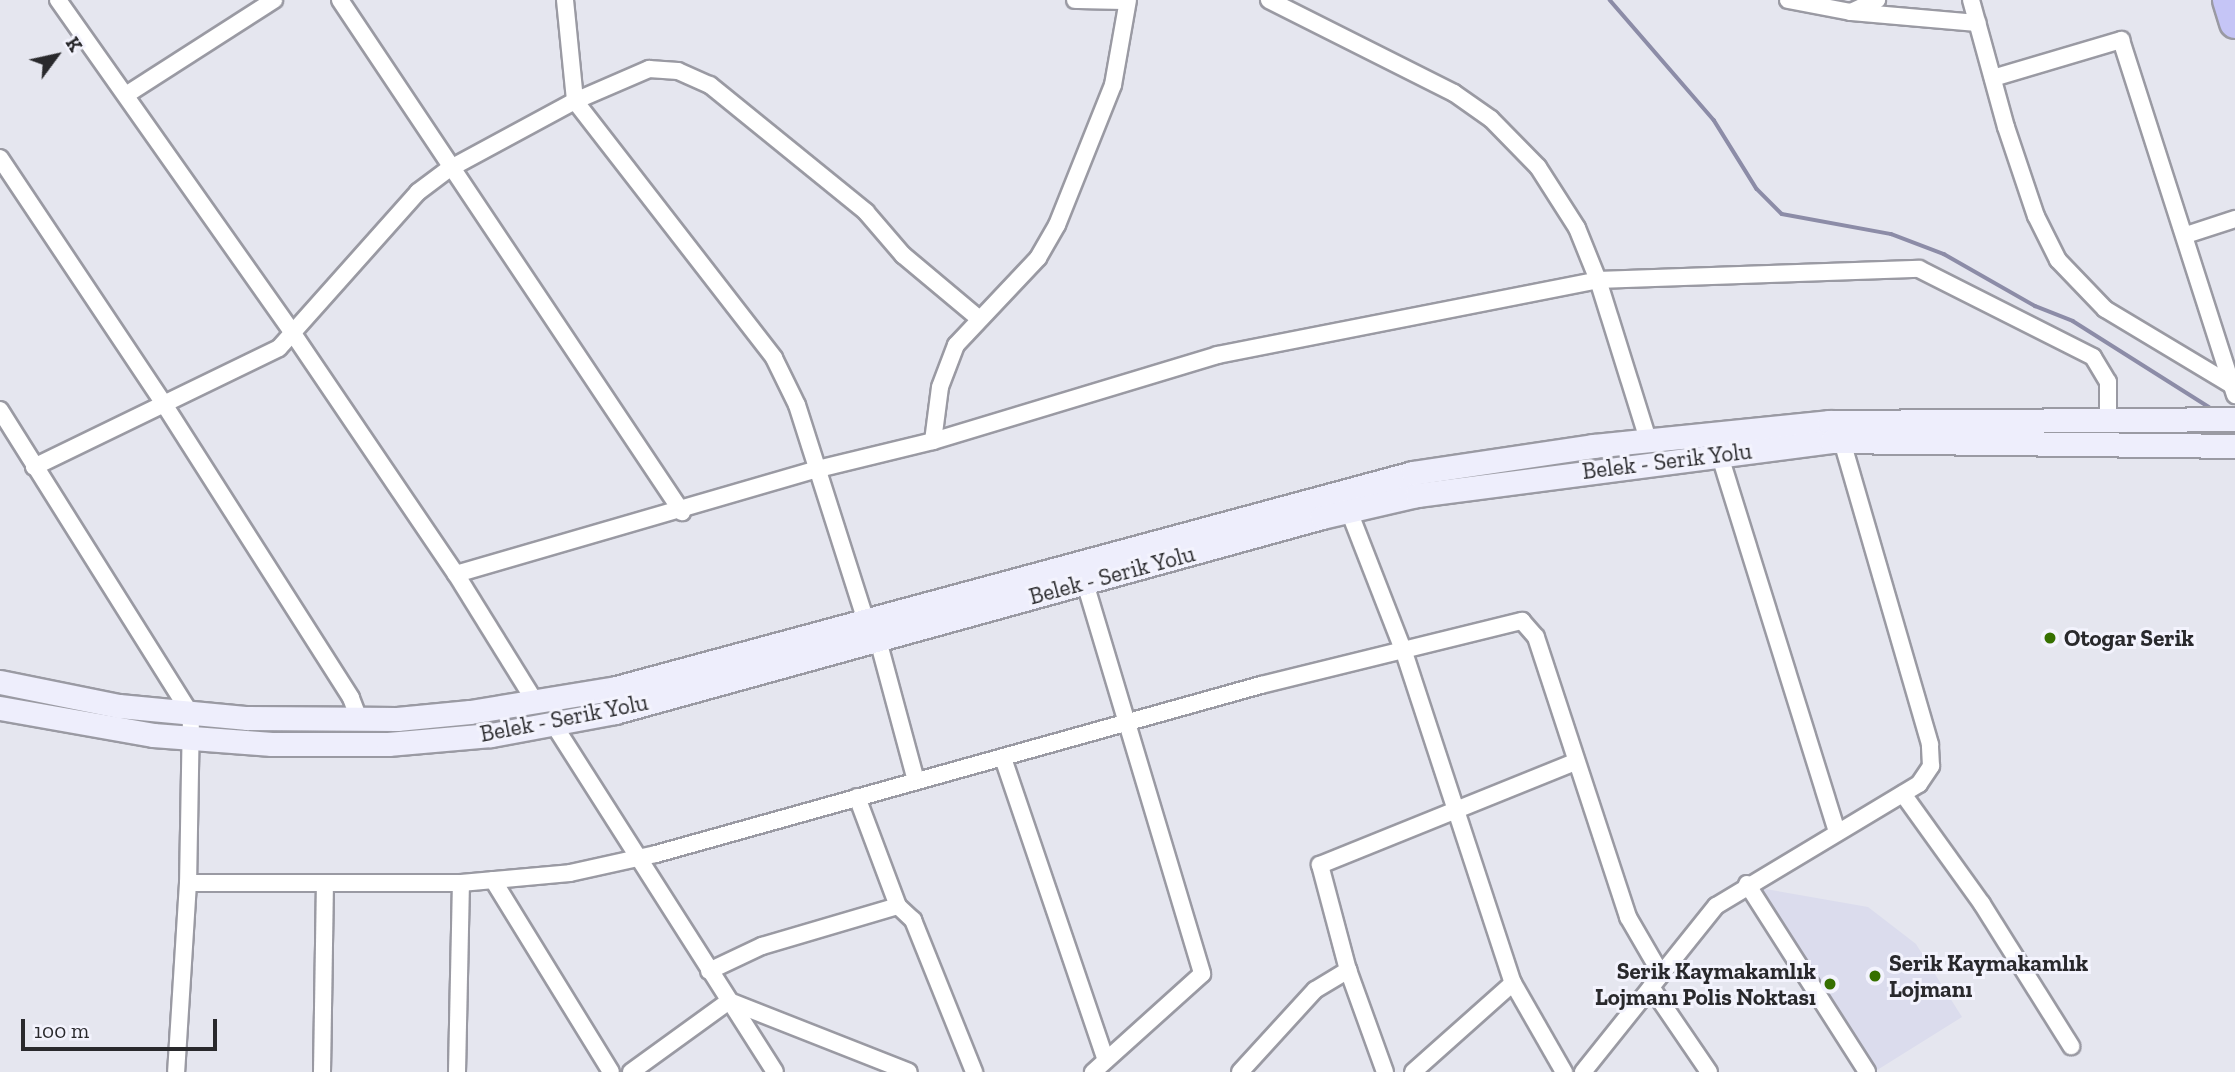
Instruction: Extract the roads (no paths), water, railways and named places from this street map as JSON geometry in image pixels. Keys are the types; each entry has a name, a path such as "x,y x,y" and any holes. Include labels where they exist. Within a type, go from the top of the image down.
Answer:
{"highway":[{"path":"2228,0 2235,23"}],"main road":[{"name":"Belek - Serik Yolu","path":"0,682 69,698 191,714 397,719 536,703 616,688 865,618 1413,473 1647,440 2108,420 2235,419"},
{"name":"Belek - Serik Yolu","path":"0,708 194,738 388,744 554,725 1417,495 1719,453 1840,431 2235,446"}],"street":[{"path":"58,0 295,335 456,574 536,703"},
{"path":"126,95 274,0"},
{"path":"340,0 449,169 682,512"},
{"path":"565,0 575,100 761,339 797,405 865,618"},
{"path":"933,441 947,364 978,318 1038,258 1057,225 1113,85 1127,1 1075,0"},
{"path":"1269,0 1454,93 1491,119 1538,167 1558,194 1598,280 1647,440"},
{"path":"1788,0 1851,12 1978,23"},
{"path":"1851,12 1877,0"},
{"path":"1971,0 2036,216 2072,279 2105,309 2232,389"},
{"path":"1993,78 2122,40 2186,235 2232,389"},
{"path":"34,467 162,401 270,354 295,335 401,206 449,169 575,100 638,71 663,69 696,77 866,212 903,255 978,318"},
{"path":"0,158 162,401 351,698 359,719"},
{"path":"2186,235 2235,219"},
{"path":"456,574 682,512 818,469 933,441 1217,355 1598,280 1919,268 2093,357 2108,382 2108,420"},
{"path":"0,410 191,714 194,738 188,883 176,1072"},
{"path":"1583,1072 1716,906 1747,884 1903,794 1926,777 1932,754 1840,431"},
{"path":"1719,453 1838,832"},
{"path":"1349,511 1404,652 1513,983 1564,1072"},
{"path":"1084,583 1202,974 1093,1072"},
{"path":"188,883 461,883 570,873 635,858 1003,758 1261,685 1522,621 1530,625 1628,917 1656,981 1709,1072"},
{"path":"878,640 916,781"},
{"path":"554,725 635,858 775,1072"},
{"path":"1003,758 1106,1060"},
{"path":"1385,1072 1348,970 1320,865 1575,762"},
{"path":"1903,794 1982,904 2071,1046"},
{"path":"857,797 898,906 913,920 974,1072"},
{"path":"493,880 611,1072"},
{"path":"457,1072 461,883"},
{"path":"322,1072 325,884"},
{"path":"1747,884 1867,1072"},
{"path":"709,971 762,946 898,906"},
{"path":"1240,1072 1315,990 1348,970"},
{"path":"1413,1072 1513,983"},
{"path":"631,1072 729,1001"},
{"path":"729,1001 909,1072"}],"waterway":[{"path":"1610,0 1714,120 1757,189 1782,214 1891,234 1944,254 2035,306 2073,321 2209,407"}],"place":[{"name":"Otogar Serik","path":"2050,638"},
{"name":"Serik Kaymakamlık Lojmanı","path":"1875,976"},
{"name":"Serik Kaymakamlık Lojmanı Polis Noktası","path":"1830,984"}]}
